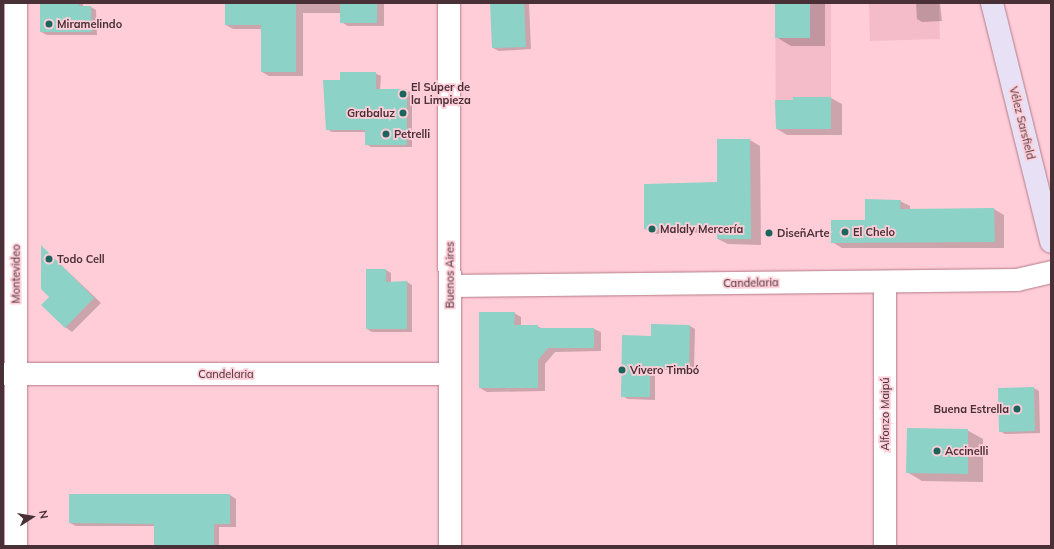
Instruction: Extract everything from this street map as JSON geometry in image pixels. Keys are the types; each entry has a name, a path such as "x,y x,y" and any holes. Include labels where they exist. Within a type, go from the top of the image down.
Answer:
{"main road":[{"name":"Vélez Sarsfield","path":"992,3 1051,242"}],"street":[{"name":"Montevideo","path":"16,3 10,374 16,546"},
{"name":"Buenos Aires","path":"449,3 450,546"},
{"name":"Candelaria","path":"450,286 1017,280 1051,272"},
{"name":"Alfonzo Maipú","path":"885,282 885,546"},
{"name":"Candelaria","path":"10,374 450,374"}],"shaded area":[{"path":"775,3 831,3 831,129 776,129"},
{"path":"869,3 939,3 940,39 870,41"}],"building":[{"path":"40,3 79,3 79,6 91,6 92,32 40,32"},
{"path":"225,3 296,3 296,72 261,72 261,25 225,25"},
{"path":"340,3 377,3 377,23 340,23"},
{"path":"490,3 524,3 526,47 492,48"},
{"path":"775,3 810,3 810,38 775,38"},
{"path":"340,72 376,72 376,89 407,89 407,145 365,145 365,130 326,130 323,80 340,80"},
{"path":"793,97 831,97 831,129 776,129 775,100 793,100"},
{"path":"717,139 750,139 751,239 717,239 717,227 644,229 644,184 717,182"},
{"path":"865,199 901,200 900,209 994,208 995,242 831,243 831,220 865,220"},
{"path":"41,245 94,298 65,328 41,305 49,297 41,289"},
{"path":"366,269 386,269 386,282 407,281 407,329 366,329"},
{"path":"479,312 515,312 514,325 538,325 538,328 594,328 594,348 548,348 538,360 538,388 479,388"},
{"path":"651,324 690,325 689,368 650,368 650,397 621,397 622,335 651,336"},
{"name":"Buena Estrella","path":"1034,387 1035,431 999,432 998,388"},
{"name":"Accinelli","path":"907,428 968,429 968,474 906,473"},
{"path":"69,494 230,494 230,524 214,524 214,546 154,546 154,524 69,523"}],"place":[{"name":"Miramelindo","path":"49,24"},
{"name":"El Súper de la Limpieza","path":"403,94"},
{"name":"Grabaluz","path":"403,113"},
{"name":"Petrelli","path":"386,134"},
{"name":"Malaly Mercería","path":"652,229"},
{"name":"El Chelo","path":"845,232"},
{"name":"DiseñArte","path":"769,233"},
{"name":"Todo Cell","path":"49,259"},
{"name":"Vivero Timbó","path":"622,370"},
{"name":"Buena Estrella","path":"1017,409"},
{"name":"Accinelli","path":"937,451"}]}
